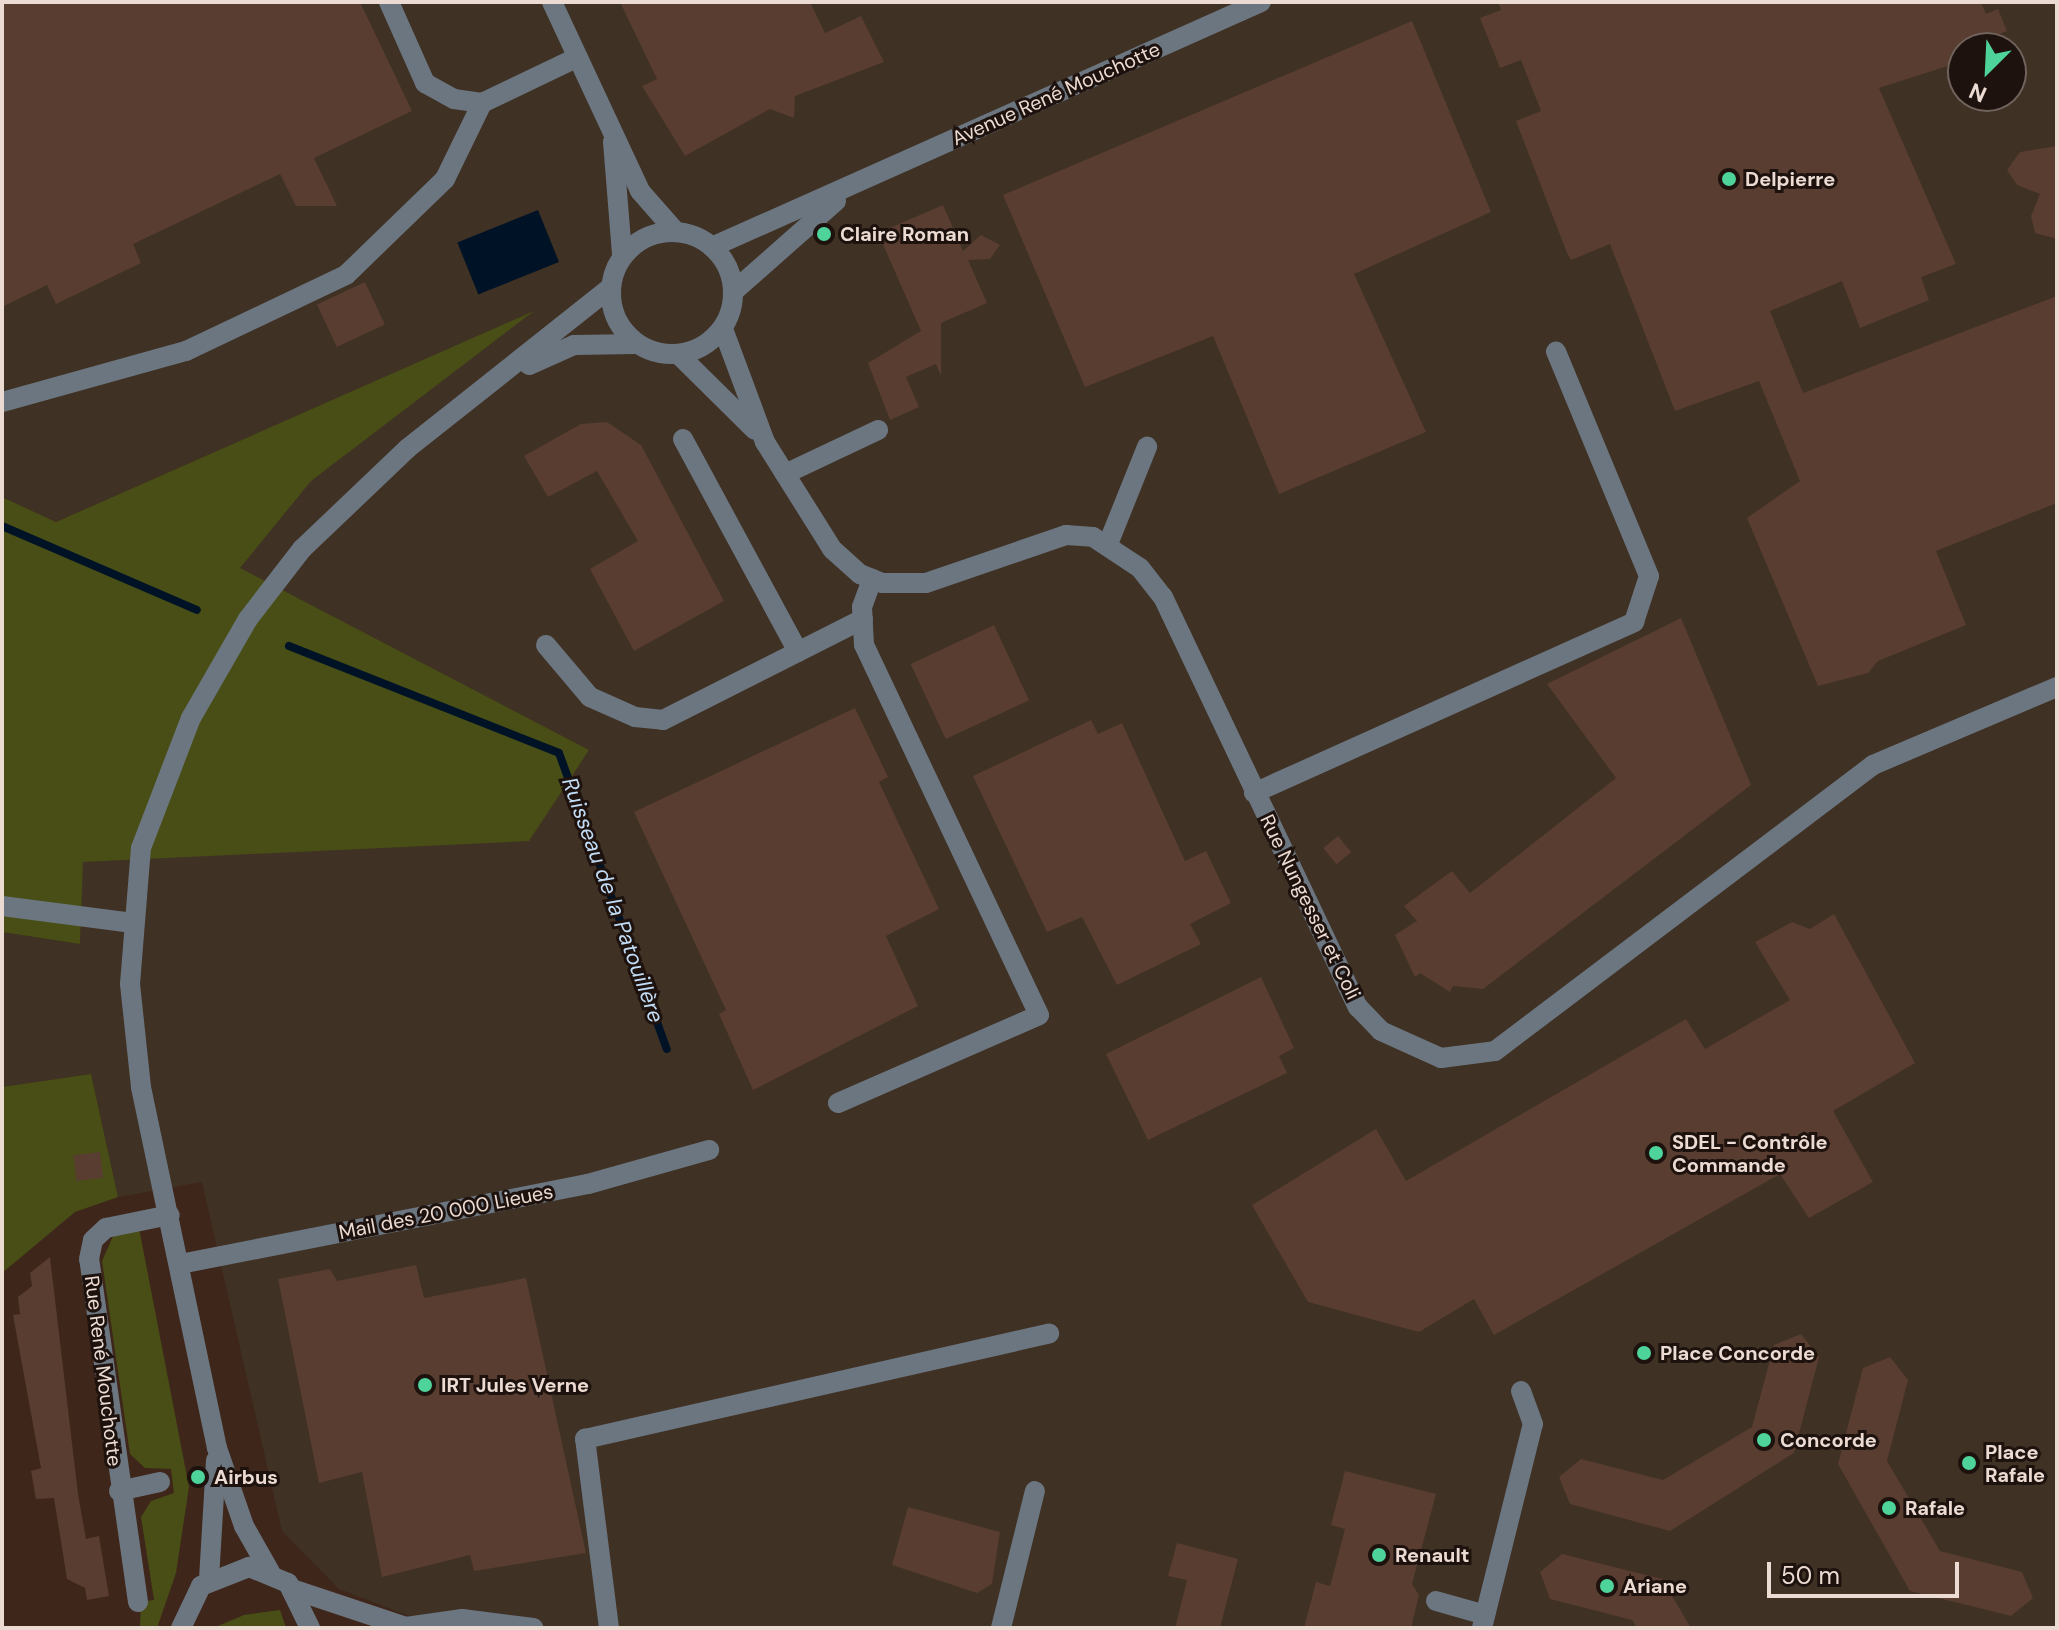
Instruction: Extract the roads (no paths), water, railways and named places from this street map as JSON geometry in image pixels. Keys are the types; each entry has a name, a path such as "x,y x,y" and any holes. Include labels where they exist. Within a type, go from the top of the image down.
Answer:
{"street":[{"path":"389,2 425,83 454,99 482,103 578,57"},
{"path":"552,2 609,118 640,191 676,232 712,247 734,291 723,329 765,442 832,549 872,579 926,583 1066,535 1108,544 1147,447"},
{"name":"Avenue René Mouchotte","path":"712,247 851,188 1261,2"},
{"path":"2,402 186,351 346,275 445,179 482,103"},
{"path":"533,1628 462,1619 403,1627 295,1590 270,1572 244,1526 217,1448 133,1032 133,923 141,848 167,766 248,619 344,504 504,378 611,287 622,255 609,118"},
{"name":"Avenue René Mouchotte","path":"734,291 851,188"},
{"path":"622,255 648,237 676,232"},
{"path":"611,287 620,327 636,344"},
{"path":"678,354 723,329"},
{"path":"504,378 574,345 636,344 678,354 765,442"},
{"path":"1254,793 1634,622 1649,576 1556,351"},
{"path":"785,474 878,430"},
{"path":"683,439 798,652"},
{"name":"Rue Nungesser et Coli","path":"1108,544 1163,597 1358,1007 1410,1049 1469,1058 1495,1051 1873,765 2057,687"},
{"path":"838,1103 1039,1015 864,645 863,619 872,579"},
{"path":"546,645 590,697 635,717 663,720 863,619"},
{"path":"2,906 133,923"},
{"name":"Mail des 20 000 Lieues","path":"180,1264 588,1184 709,1150"},
{"name":"Rue René Mouchotte","path":"138,1602 119,1491 90,1249 106,1228 170,1215"},
{"path":"609,1628 585,1439 1049,1334"},
{"path":"1436,1601 1484,1621 1533,1424 1521,1391"},
{"path":"209,1579 217,1448"},
{"name":"Rue René Mouchotte","path":"119,1491 160,1482"},
{"path":"1001,1628 1035,1491"},
{"path":"181,1628 188,1603 209,1579 238,1568 270,1572"},
{"path":"295,1590 310,1628"}],"water":[{"path":"538,210 559,262 478,295 457,243"}],"waterway":[{"name":"Ruisseau de la Patouillère","path":"2,526 197,610"},
{"name":"Ruisseau de la Patouillère","path":"289,646 559,753 667,1049"}],"place":[{"name":"Delpierre","path":"1729,179"},
{"name":"Claire Roman","path":"824,234"},
{"name":"SDEL - Contrôle Commande","path":"1656,1153"},
{"name":"Place Concorde","path":"1644,1353"},
{"name":"IRT Jules Verne","path":"425,1385"},
{"name":"Concorde","path":"1764,1440"},
{"name":"Place Rafale","path":"1969,1463"},
{"name":"Airbus","path":"198,1477"},
{"name":"Rafale","path":"1889,1508"},
{"name":"Renault","path":"1379,1555"},
{"name":"Ariane","path":"1607,1586"}]}
